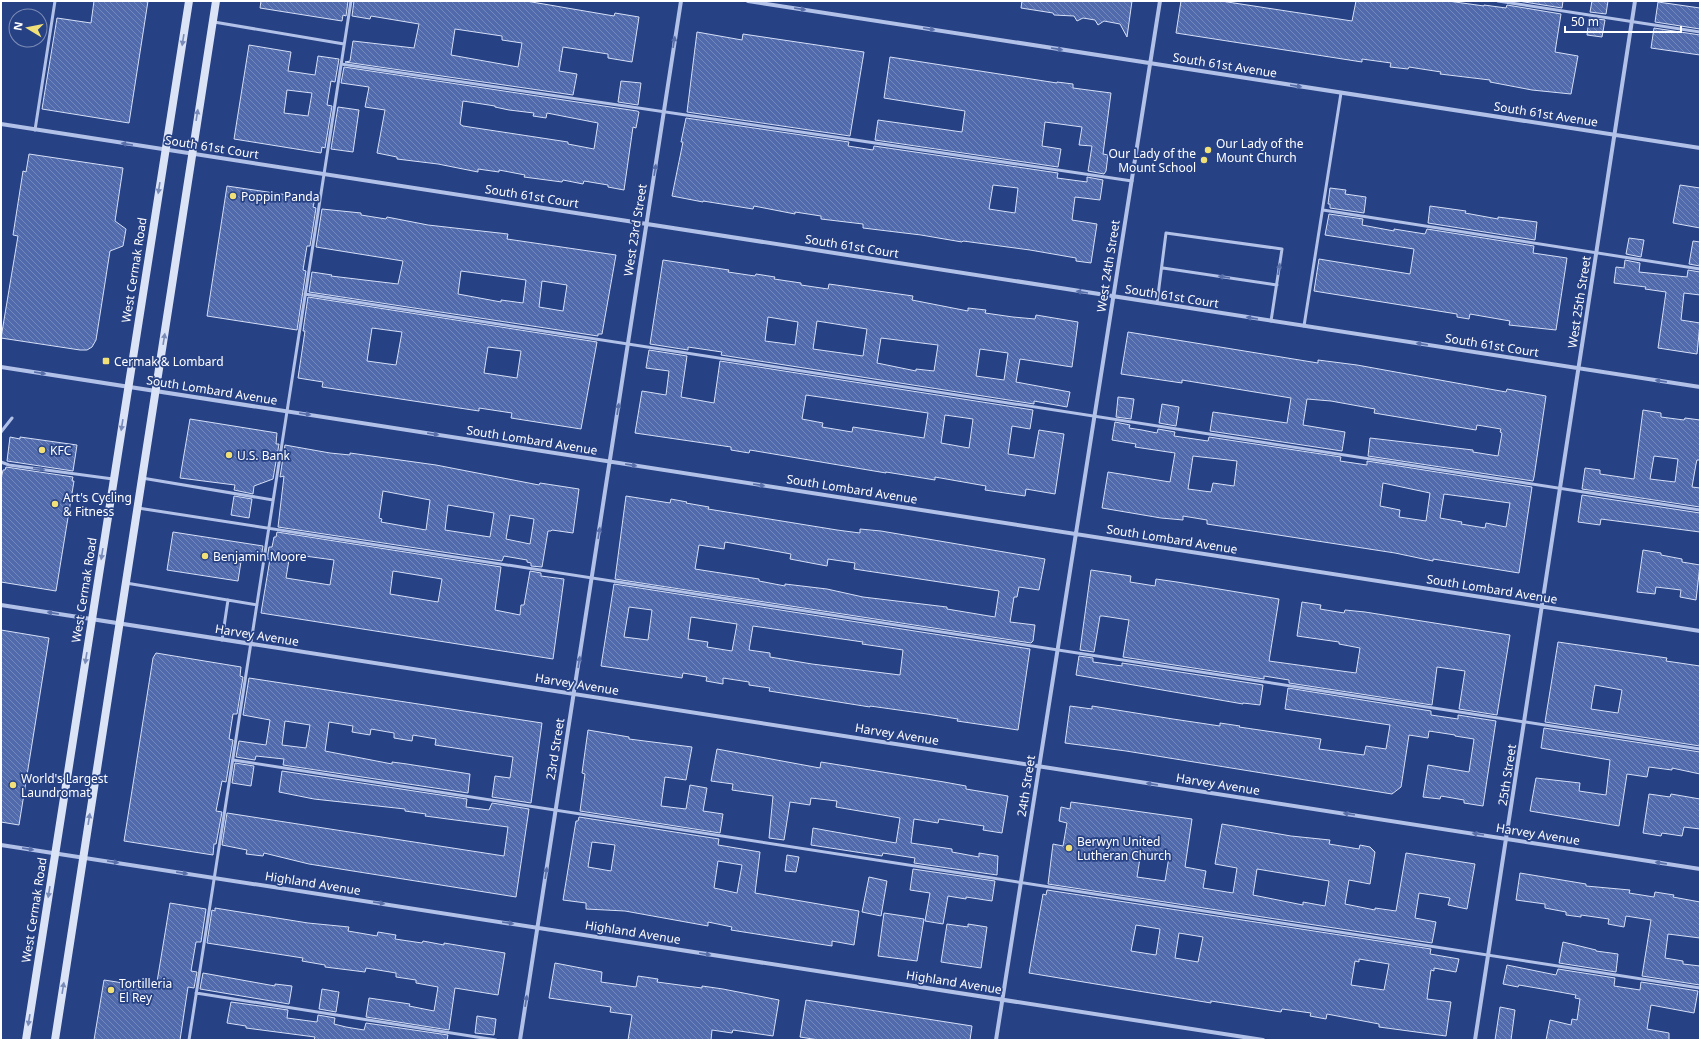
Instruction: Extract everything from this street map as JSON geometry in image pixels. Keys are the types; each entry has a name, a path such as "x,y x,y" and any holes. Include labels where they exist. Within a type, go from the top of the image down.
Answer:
{"main road":[{"name":"West Cermak Road","path":"26,1040 189,1"},
{"path":"55,1040 138,508 191,154 216,1"}],"street":[{"name":"West 23rd Street","path":"610,462 681,1"},
{"name":"South 61st Avenue","path":"748,1 1700,148"},
{"name":"West 24th Street","path":"1076,534 1160,1"},
{"name":"West 25th Street","path":"1543,607 1635,1"},
{"name":"South 61st Court","path":"1,124 1700,387"},
{"name":"South Lombard Avenue","path":"1,367 1700,631"},
{"name":"23rd Street","path":"520,1040 610,462"},
{"name":"24th Street","path":"996,1040 1076,534"},
{"name":"Harvey Avenue","path":"1,605 1700,869"},
{"name":"25th Street","path":"1475,1040 1543,607"},
{"name":"Highland Avenue","path":"1,845 1263,1040"}],"lane":[{"path":"34,130 55,1"},
{"path":"189,1040 351,1"},
{"path":"1498,1 1700,32"},
{"path":"212,22 344,44"},
{"path":"342,64 1132,181"},
{"path":"1304,326 1341,93"},
{"path":"1323,210 1700,269"},
{"path":"1157,303 1166,233 1282,249 1271,321"},
{"path":"1162,268 1277,285"},
{"path":"305,294 1700,510"},
{"path":"1,432 12,418"},
{"path":"1,462 9,465 113,479"},
{"path":"142,478 273,500"},
{"path":"138,508 1700,749"},
{"path":"126,583 257,605"},
{"path":"222,640 228,600"},
{"path":"232,760 1700,988"},
{"path":"196,993 496,1040"}],"building":[{"path":"94,1 148,1 129,123 42,109 57,18 91,23"},
{"path":"261,1 348,1 346,16 343,15 342,21 260,8"},
{"path":"354,1 526,1 614,16 615,13 639,17 632,62 608,58 608,54 563,47 559,71 577,74 573,95 345,62 350,61 353,41 414,48 419,24 371,16 370,19 352,16","holes":["455,29 502,36 502,40 522,43 518,67 451,55"]},
{"path":"1022,1 1132,1 1127,37 1120,24 1104,21 1098,25 1095,20 1083,18 1077,21 1074,16 1054,15 1053,13 1021,8"},
{"path":"1181,1 1221,1 1352,21 1356,1 1448,1 1506,8 1507,5 1561,14 1555,52 1578,56 1571,94 1532,90 1490,82 1490,80 1440,74 1441,72 1409,67 1408,69 1390,67 1391,63 1362,59 1362,62 1176,33"},
{"path":"1518,1 1563,1 1562,8"},
{"path":"1592,1 1608,1 1606,14 1590,12"},
{"path":"1658,2 1700,8 1700,29 1655,22"},
{"path":"1589,18 1605,20 1602,37 1587,35"},
{"path":"1654,28 1700,35 1700,55 1651,48"},
{"path":"697,32 742,40 743,34 864,52 850,136 687,112"},
{"path":"249,45 291,52 288,71 315,75 318,56 339,59 335,82 331,81 327,105 332,106 325,148 322,147 321,153 234,139","holes":["287,90 312,93 308,116 284,113"]},
{"path":"890,57 1057,83 1073,84 1073,88 1111,93 1103,154 1108,155 1106,171 1104,174 1088,171 1092,146 1079,145 1082,127 1045,122 1042,146 1061,149 1058,167 875,140 878,120 962,132 965,111 884,98"},
{"path":"344,67 637,111 639,112 636,128 633,127 624,190 608,187 608,185 584,181 583,184 563,180 562,182 524,177 525,175 499,170 499,172 478,169 478,172 438,164 397,159 397,157 377,153 385,110 365,107 369,87 341,83","holes":["463,101 495,106 509,110 534,113 533,116 546,118 547,113 598,123 594,149 568,144 568,142 463,126 460,124"]},
{"path":"621,81 641,83 638,105 618,102"},
{"path":"338,107 359,110 353,152 331,149"},
{"path":"686,118 849,142 848,146 873,150 874,146 1058,173 1057,178 1087,182 1087,177 1103,180 1100,200 1075,197 1072,220 1097,224 1091,263 1076,261 1076,258 1030,250 863,228 863,224 821,219 821,216 795,212 795,214 754,206 753,209 672,196 683,142 681,142","holes":["993,185 1018,188 1015,213 989,209"]},
{"path":"29,154 123,168 115,221 126,229 123,246 110,251 96,340 92,347 87,350 1,338 18,236 13,235 23,171 26,172"},
{"path":"1680,185 1700,188 1700,228 1673,223"},
{"path":"227,186 315,199 313,207 316,208 310,246 307,246 303,270 306,271 297,330 207,316"},
{"path":"1330,188 1346,190 1345,194 1366,197 1364,213 1330,208 1330,204 1328,204"},
{"path":"1430,206 1466,211 1465,213 1498,219 1498,217 1537,222 1535,240 1428,223"},
{"path":"322,209 361,213 361,215 386,219 387,217 428,225 508,234 507,239 616,255 602,334 598,334 598,336 309,292 312,272 332,275 331,276 398,284 403,261 316,247","holes":["461,271 526,280 523,303 501,300 501,302 458,294","542,281 567,285 563,311 539,307"]},
{"path":"1329,214 1363,219 1362,225 1394,231 1394,229 1425,234 1427,229 1534,246 1533,253 1567,258 1556,330 1509,325 1510,321 1470,314 1469,319 1457,317 1457,314 1314,291 1319,259 1410,274 1414,249 1325,235"},
{"path":"1629,238 1644,240 1641,257 1626,254"},
{"path":"1693,241 1700,242 1700,266 1689,264"},
{"path":"663,260 729,270 728,272 775,277 774,279 828,289 829,284 913,296 912,300 968,311 968,308 986,310 985,313 1013,317 1035,319 1036,315 1078,322 1072,367 1020,359 1016,382 1070,392 1067,407 1034,401 1034,404 721,355 722,352 688,347 688,350 650,344","holes":["768,317 798,322 795,345 765,341","817,321 867,329 863,356 813,349","881,338 938,345 934,371 916,369 916,371 877,363","980,349 1008,353 1004,380 976,376"]},
{"path":"1625,260 1640,263 1639,272 1687,277 1688,270 1700,272 1700,295 1684,293 1681,320 1700,323 1697,354 1658,348 1666,292 1645,289 1646,287 1614,283 1616,267 1624,268"},
{"path":"308,297 597,342 581,429 511,418 512,413 479,408 479,411 322,387 323,382 298,378 305,331 303,331","holes":["372,328 402,332 396,365 367,361","488,347 521,351 517,378 484,373"]},
{"path":"1128,332 1318,363 1318,360 1357,365 1506,392 1507,389 1546,396 1533,481 1368,456 1370,438 1473,450 1473,452 1498,456 1502,433 1500,432 1501,429 1477,425 1476,430 1374,413 1375,409 1331,401 1307,399 1303,425 1345,432 1342,451 1210,431 1213,412 1287,423 1291,398 1182,380 1182,383 1121,374"},
{"path":"649,350 687,356 681,397 714,403 720,361 1033,410 1030,429 1012,426 1008,454 1034,458 1039,430 1064,434 1055,494 1026,489 1025,496 985,490 986,486 935,477 935,480 886,473 750,450 749,453 731,450 731,447 635,433 642,391 666,395 669,371 646,368","holes":["806,395 928,413 924,438 853,427 852,432 822,427 823,423 802,419","945,415 973,419 969,448 941,443"]},
{"path":"1118,397 1134,399 1131,419 1116,417"},
{"path":"1162,404 1179,407 1176,426 1159,423"},
{"path":"1643,410 1661,413 1661,417 1684,420 1685,418 1700,420 1700,460 1697,460 1692,487 1700,488 1700,507 1582,489 1585,468 1600,470 1600,474 1634,479","holes":["1654,456 1678,459 1675,482 1650,479"]},
{"name":"U.S. Bank","path":"190,419 277,433 276,444 279,444 273,479 254,486 253,494 234,490 235,485 180,478"},
{"path":"1115,422 1130,425 1129,428 1157,433 1158,429 1175,432 1174,436 1208,441 1209,437 1341,457 1340,461 1367,465 1367,461 1532,487 1519,573 1433,559 1433,561 1395,553 1207,524 1207,520 1183,516 1183,520 1161,518 1102,508 1108,472 1170,482 1175,453 1135,447 1136,444 1112,440","holes":["1193,456 1237,461 1234,486 1213,483 1211,492 1188,489","1383,483 1430,493 1426,521 1399,517 1400,510 1380,506","1444,494 1510,503 1506,527 1486,523 1485,528 1461,524 1462,522 1440,518"]},
{"name":"KFC","path":"10,437 77,445 73,471 7,461"},
{"path":"285,445 330,453 350,455 350,453 436,465 539,485 540,483 579,489 573,533 552,530 548,531 542,567 531,566 531,563 527,562 527,560 504,556 502,561 278,527 284,476 280,477","holes":["383,491 430,500 426,530 381,522 382,519 379,518","448,505 494,513 490,537 445,530","510,515 534,519 530,544 506,539"]},
{"path":"6,467 73,477 72,481 74,481 56,591 1,582 1,479 3,470 5,470"},
{"path":"1582,495 1700,513 1700,532 1601,519 1600,525 1578,522"},
{"path":"234,496 252,499 249,518 231,515"},
{"path":"626,496 670,503 671,499 709,507 708,509 837,530 860,533 860,529 881,531 1045,559 1039,590 1019,587 1017,597 1014,597 1010,622 1035,625 1033,641 1031,643 615,579","holes":["725,542 791,554 790,559 827,566 828,559 855,563 854,569 999,591 995,617 947,609 947,607 863,597 827,589 785,584 785,586 759,581 759,579 695,569 699,545 724,549"]},
{"name":"Benjamin Moore","path":"173,532 263,546 261,558 242,555 238,581 167,570"},
{"path":"277,532 501,567 495,610 520,615 521,605 524,605 530,571 541,573 541,576 564,579 553,659 261,613 270,559 267,559 269,547 272,547 274,537 276,537","holes":["290,554 334,560 330,585 286,578","393,571 442,579 438,602 390,594"]},
{"path":"1643,550 1682,559 1682,562 1700,565 1696,600 1680,597 1681,590 1656,587 1655,594 1637,592"},
{"path":"1091,570 1131,576 1130,582 1155,586 1156,579 1279,599 1269,661 1356,673 1360,648 1339,644 1339,642 1297,636 1302,602 1321,605 1320,609 1344,613 1345,610 1365,612 1510,635 1497,715 1459,709 1465,671 1437,667 1432,705 1289,683 1289,680 1264,676 1264,679 1123,657 1129,620 1100,616 1094,652 1080,650"},
{"path":"614,584 1030,649 1018,730 957,721 958,719 927,714 870,707 769,691 770,688 749,685 749,682 723,678 723,684 706,681 707,677 683,673 682,678 601,666","holes":["629,607 652,610 648,640 624,637","691,617 737,624 732,651 707,647 708,642 688,639","753,626 863,642 862,644 903,650 900,675 812,664 770,657 770,653 749,650"]},
{"path":"1,630 49,638 19,825 1,822"},
{"path":"1558,642 1667,658 1666,661 1700,666 1700,746 1545,722","holes":["1595,685 1622,690 1618,713 1591,709"]},
{"path":"156,653 241,667 240,676 243,677 237,714 233,714 229,739 233,740 226,782 222,781 216,811 222,812 216,844 214,844 213,855 124,841 153,658"},
{"path":"1079,656 1093,658 1093,662 1122,666 1122,663 1263,685 1260,705 1243,704 1076,675"},
{"path":"249,678 542,723 531,803 492,797 495,776 510,778 513,757 435,745 436,739 413,735 412,741 394,738 394,733 371,729 370,735 352,732 353,726 329,722 325,751 392,764 392,762 470,774 468,793 283,765 284,759 256,756 255,760 236,757 239,741 266,745 270,720 243,715","holes":["285,721 310,725 306,748 282,745"]},
{"path":"1288,688 1431,711 1431,715 1458,719 1458,715 1496,721 1483,806 1464,803 1464,800 1441,796 1440,799 1423,797 1428,765 1469,772 1474,739 1429,731 1428,738 1409,735 1401,787 1392,794 1126,751 1065,743 1070,706 1092,709 1092,706 1220,726 1220,723 1321,739 1319,749 1364,755 1366,746 1386,749 1390,725 1285,709"},
{"path":"1544,728 1700,752 1700,774 1672,768 1672,770 1649,767 1647,777 1627,774 1619,826 1530,811 1536,778 1580,783 1579,791 1606,795 1610,760 1541,748"},
{"path":"588,730 629,737 629,739 692,747 686,780 665,777 661,806 686,809 690,785 707,788 703,811 723,814 720,833 580,811 585,774 582,773"},
{"path":"717,749 820,768 821,762 966,786 966,789 1008,796 1002,833 983,830 984,826 939,819 938,823 914,819 911,843 952,849 952,852 979,857 979,853 998,856 997,875 914,863 915,858 883,853 882,856 811,845 813,828 896,843 900,818 836,807 837,801 811,798 810,805 790,802 784,840 769,838 773,796 732,790 733,784 711,781"},
{"path":"235,763 254,766 251,786 232,783"},
{"path":"282,771 467,799 466,807 489,810 492,803 529,809 516,897 309,864 264,853 263,856 246,854 247,850 222,845 227,813 504,856 508,827 425,816 426,814 405,811 405,809 314,799 279,792"},
{"path":"1649,794 1670,797 1671,794 1700,799 1700,829 1684,827 1682,836 1662,833 1661,836 1643,833"},
{"path":"1071,802 1192,819 1185,867 1206,871 1203,888 1233,893 1237,868 1215,864 1222,824 1291,836 1330,840 1329,844 1359,849 1360,845 1370,847 1375,852 1370,884 1349,880 1345,904 1375,910 1375,908 1396,911 1406,853 1475,864 1467,909 1448,905 1450,898 1419,893 1415,918 1436,922 1432,943 1048,884 1053,844 1063,846 1067,823 1059,821 1061,807 1070,809","holes":["1141,852 1169,857 1165,881 1137,877","1257,869 1329,881 1325,906 1303,902 1303,905 1253,895"]},
{"path":"579,817 719,839 718,845 760,852 755,893 859,911 854,945 832,941 832,946 731,930 732,927 708,922 708,926 625,911 586,909 586,903 563,900 576,821 578,821","holes":["592,842 615,845 611,871 588,867","718,861 742,865 737,893 714,888"]},
{"path":"787,855 799,857 796,872 785,871"},
{"path":"913,869 995,881 992,901 948,896 943,924 925,921 930,893 910,890"},
{"path":"1520,873 1586,884 1586,886 1630,890 1629,893 1654,897 1655,892 1674,895 1673,897 1700,902 1700,938 1668,934 1665,958 1683,961 1683,964 1700,966 1700,985 1642,976 1651,920 1626,916 1624,927 1608,924 1609,919 1581,915 1581,917 1566,915 1566,912 1545,908 1545,904 1516,900"},
{"path":"869,877 887,881 881,916 862,912"},
{"path":"1047,890 1431,949 1430,954 1459,959 1456,972 1434,968 1434,971 1431,970 1427,999 1451,1002 1446,1036 1379,1027 1379,1024 1327,1014 1326,1019 1310,1016 1311,1013 1282,1009 1281,1012 1211,1001 1211,1003 1029,973 1043,894 1046,895","holes":["1136,925 1160,929 1156,955 1131,951","1179,933 1203,937 1198,962 1175,958","1359,959 1389,964 1384,990 1351,985 1355,961 1359,962"]},
{"path":"170,903 206,909 201,942 196,942 191,971 197,972 194,988 188,987 180,1040 94,1040 104,980 156,988"},
{"path":"215,908 308,923 349,927 348,931 377,936 378,932 396,935 395,939 422,943 423,941 444,945 444,943 505,953 498,995 455,988 449,1030 366,1017 369,998 410,1004 409,1006 434,1011 438,987 416,983 416,980 396,977 396,973 366,968 365,972 325,967 325,965 302,961 303,958 207,943 212,910 215,911"},
{"path":"884,913 924,919 917,961 878,956"},
{"path":"947,924 968,927 968,924 987,927 981,968 941,962"},
{"path":"1563,942 1596,951 1618,954 1616,972 1559,963"},
{"path":"555,963 602,972 601,982 636,987 638,976 658,979 657,982 702,988 702,986 723,989 779,1000 773,1036 733,1030 732,1033 712,1030 711,1040 628,1040 632,1015 610,1012 611,1007 549,998"},
{"path":"1507,965 1556,975 1558,969 1615,978 1614,986 1640,990 1641,982 1698,991 1694,1013 1651,1005 1647,1029 1669,1033 1669,1040 1546,1040 1550,1020 1571,1025 1572,1019 1577,1020 1580,999 1575,998 1576,995 1519,985 1518,987 1503,984"},
{"path":"203,973 275,986 275,984 292,986 289,1004 200,989"},
{"path":"322,989 339,992 336,1012 319,1009"},
{"path":"806,1000 972,1026 970,1040 819,1040 800,1037"},
{"path":"231,1002 288,1010 287,1018 317,1022 318,1015 335,1018 334,1024 364,1030 366,1023 448,1035 447,1040 314,1040 315,1037 246,1028 246,1026 227,1023"},
{"path":"1500,1007 1515,1010 1511,1040 1495,1040"},
{"path":"477,1016 496,1019 494,1035 475,1033"}],"place":[{"name":"Our Lady of the Mount Church","path":"1208,150"},
{"name":"Our Lady of the Mount School","path":"1204,160"},
{"name":"Poppin Panda","path":"233,196"},
{"name":"Cermak & Lombard","path":"106,361"},
{"name":"KFC","path":"42,450"},
{"name":"U.S. Bank","path":"229,455"},
{"name":"Art's Cycling & Fitness","path":"55,504"},
{"name":"Benjamin Moore","path":"205,556"},
{"name":"World's Largest Laundromat","path":"13,785"},
{"name":"Berwyn United Lutheran Church","path":"1069,848"},
{"name":"Tortilleria El Rey","path":"111,990"}]}
